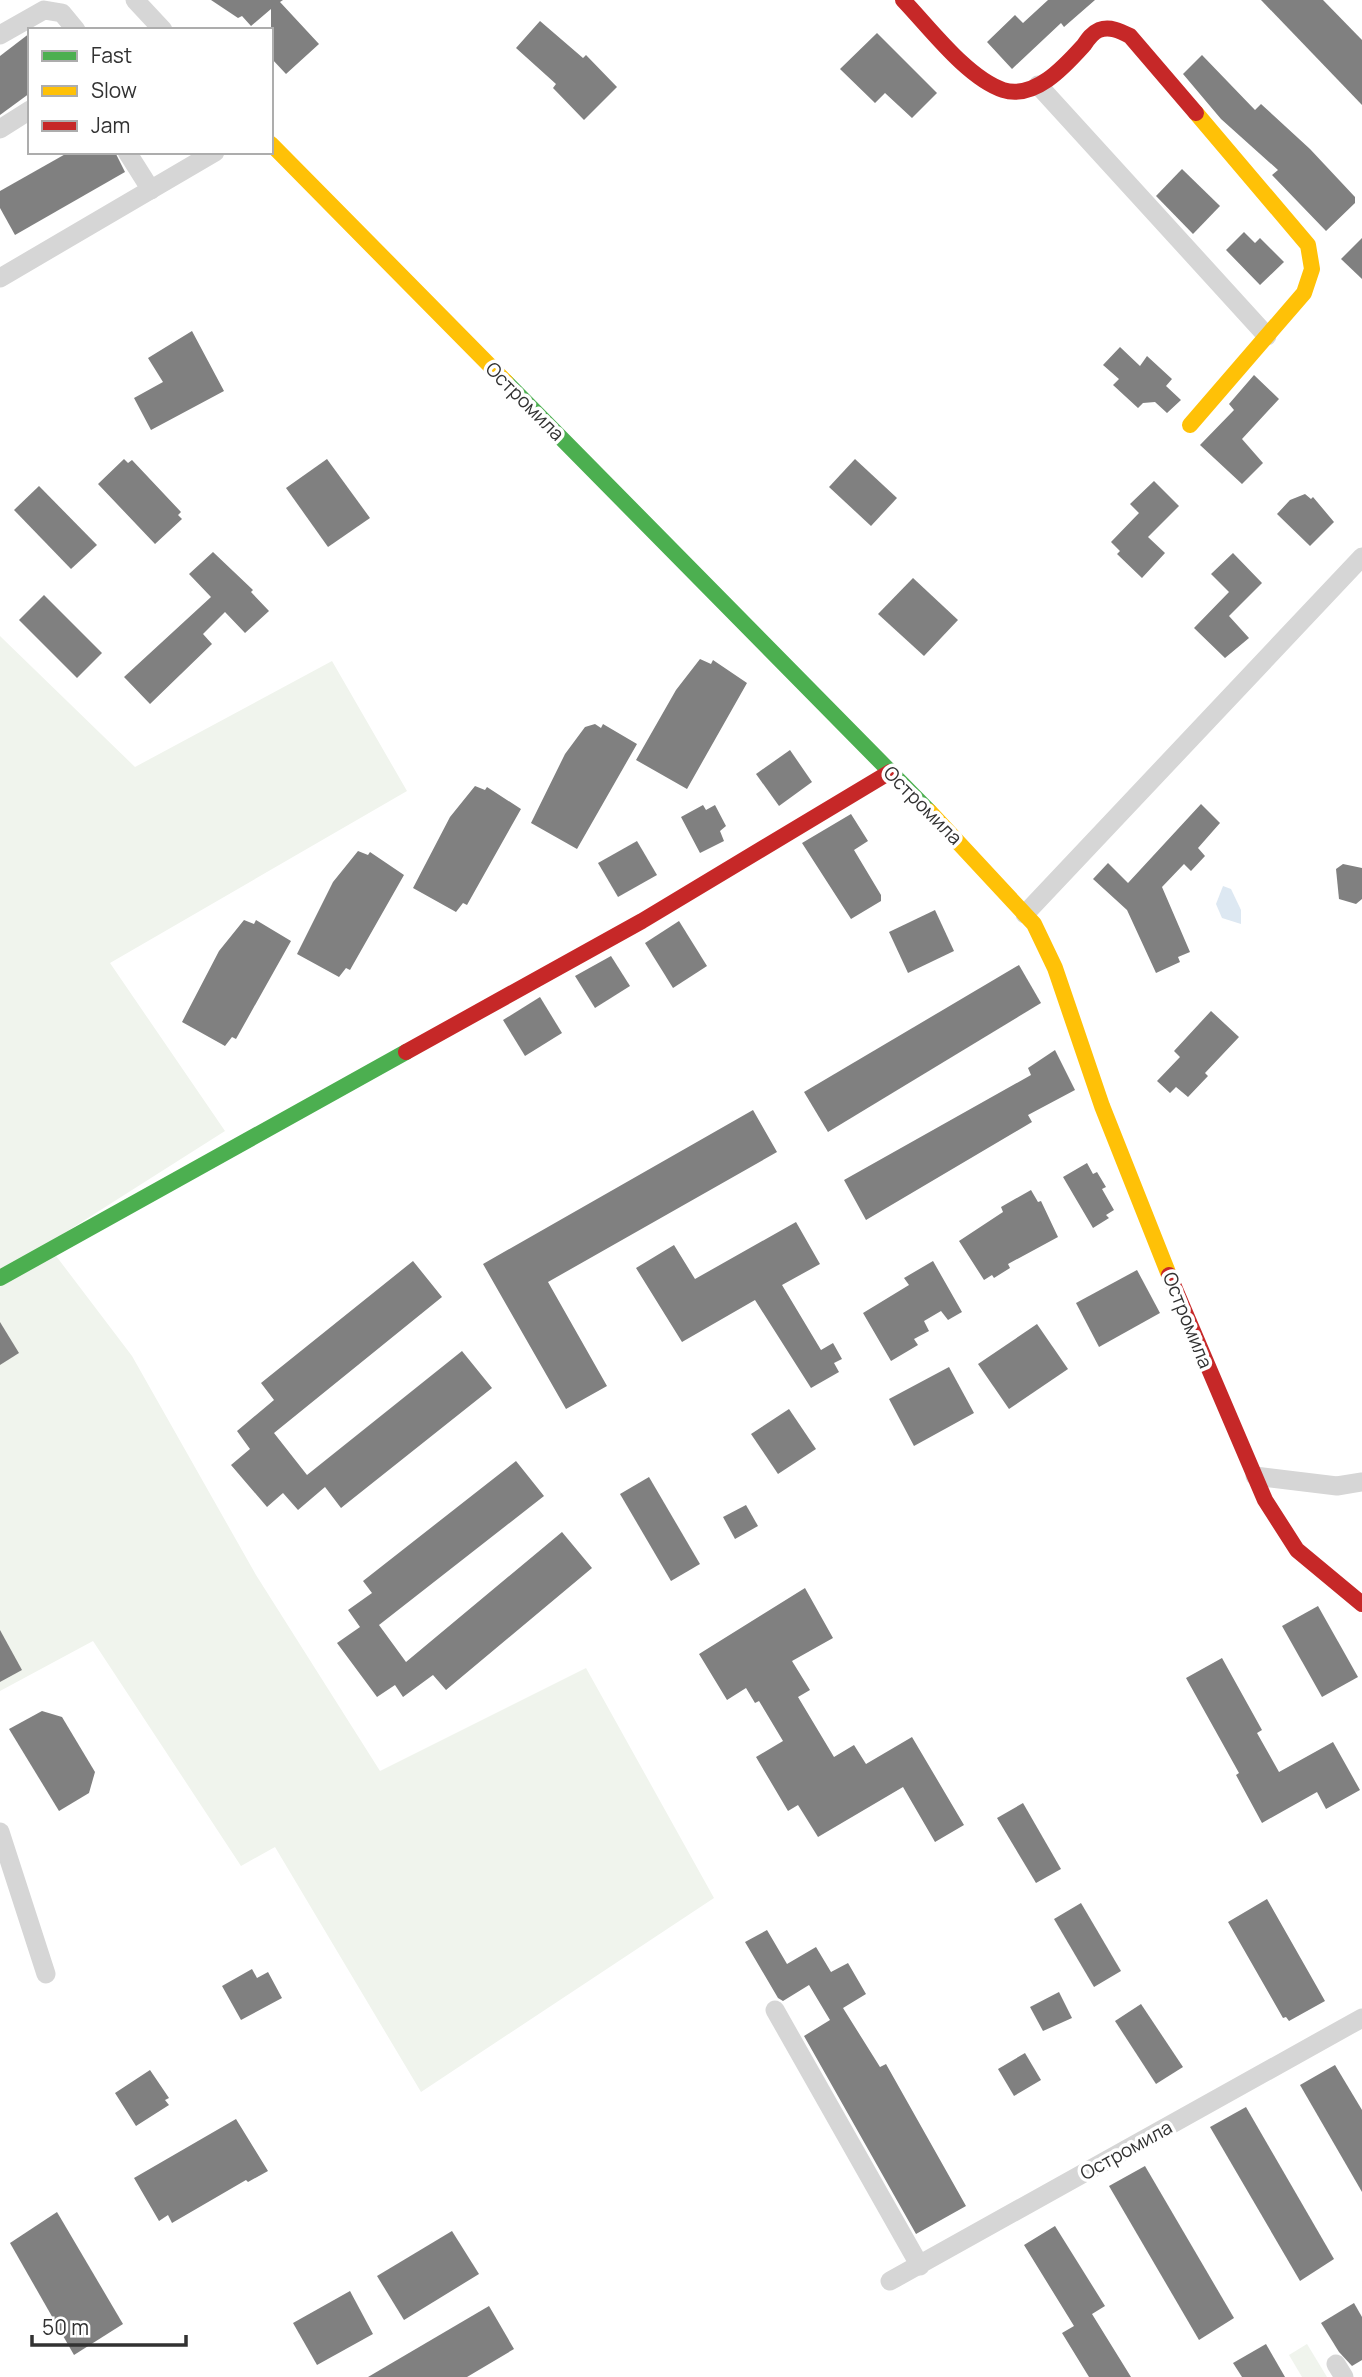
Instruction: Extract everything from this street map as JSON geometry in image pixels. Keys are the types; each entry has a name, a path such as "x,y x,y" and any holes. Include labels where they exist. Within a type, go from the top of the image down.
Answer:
{"street":[{"path":"135,0 161,28"},
{"path":"903,0 976,73 1003,90 1020,92 1038,85 1058,71 1097,30 1114,28 1130,36 1308,245 1314,258 1313,274 1304,293 1190,425"},
{"path":"0,35 44,9 62,13 74,28"},
{"path":"1038,85 1267,336"},
{"path":"0,129 28,111"},
{"name":"Остромила","path":"273,146 890,772 1034,924 1055,968 1102,1106 1191,1329 1265,1500 1297,1550 1362,1604"},
{"path":"128,154 151,190"},
{"path":"0,278 212,154"},
{"path":"1025,914 1362,556"},
{"path":"0,1278 642,921 890,772"},
{"path":"1255,1476 1338,1486 1362,1482"},
{"path":"0,1832 46,1974"},
{"path":"775,2010 920,2266"},
{"name":"Остромила","path":"890,2281 1362,2018"}],"shaded area":[{"path":"0,636 135,767 332,661 407,791 110,963 225,1131 47,1244 132,1356 256,1575 380,1771 586,1668 714,1898 421,2092 275,1847 241,1866 93,1641 0,1691"},
{"path":"1223,886 1231,889 1241,910 1241,924 1222,918 1216,904"},
{"path":"1307,2344 1327,2377 1302,2377 1289,2355"}],"building":[{"path":"211,0 283,0 280,2 319,44 286,74 273,60 271,9 251,26 242,16 238,18"},
{"path":"1048,0 1095,0 1064,27 1061,23 1012,69 987,42 1015,15 1023,23"},
{"path":"1261,0 1323,0 1362,40 1362,105"},
{"path":"540,21 583,58 586,55 617,87 584,120 553,88 556,84 516,48"},
{"path":"877,33 937,93 912,118 885,93 875,103 840,69"},
{"path":"28,35 28,94 0,115 0,56"},
{"path":"1202,55 1255,110 1261,104 1310,149 1355,197 1355,203 1326,231 1272,175 1278,170 1221,119 1183,74"},
{"path":"65,154 116,154 125,172 15,235 0,208 0,191"},
{"path":"1182,169 1220,206 1193,234 1156,196"},
{"path":"1244,232 1255,243 1260,238 1284,262 1260,285 1226,250"},
{"path":"1362,238 1362,279 1341,259"},
{"path":"192,331 224,391 151,430 134,398 163,382 148,358"},
{"path":"1120,347 1140,366 1147,356 1172,379 1166,386 1181,400 1167,413 1155,402 1143,403 1138,408 1113,385 1119,379 1103,365"},
{"path":"1254,375 1279,399 1242,439 1263,463 1242,484 1200,445 1234,410 1229,404"},
{"path":"124,459 128,463 132,460 181,512 178,515 182,519 155,544 98,484"},
{"path":"327,459 370,518 328,547 286,488"},
{"path":"855,459 897,498 871,526 829,487"},
{"path":"1154,481 1179,506 1148,537 1165,553 1142,578 1117,554 1120,551 1111,542 1139,513 1130,504"},
{"path":"39,486 97,545 71,569 14,510"},
{"path":"1305,494 1311,499 1313,497 1334,522 1310,546 1277,514 1290,500"},
{"path":"213,552 253,590 251,592 269,611 245,633 225,612 203,634 212,644 150,704 124,677 211,597 189,574"},
{"path":"1233,553 1262,583 1229,616 1249,638 1225,658 1194,628 1229,592 1211,574"},
{"path":"913,578 958,620 924,656 878,614"},
{"path":"44,595 102,653 77,678 19,620"},
{"path":"700,659 711,664 713,660 747,683 687,789 636,760 676,690"},
{"path":"595,724 601,728 603,724 637,744 577,849 531,823 565,754 585,727"},
{"path":"790,750 812,782 779,806 756,774"},
{"path":"475,786 485,790 487,787 521,809 467,905 463,903 456,912 413,888 450,817"},
{"path":"1201,804 1220,823 1198,848 1205,856 1191,871 1184,864 1162,887 1190,952 1178,957 1180,962 1156,973 1127,910 1093,879 1108,863 1128,883"},
{"path":"703,805 706,810 715,805 726,826 720,831 724,841 700,853 681,817"},
{"path":"851,814 868,841 854,850 881,895 881,901 851,919 802,843"},
{"path":"637,841 657,875 618,897 598,863"},
{"path":"358,851 368,855 370,852 404,875 350,970 346,968 339,977 297,954 333,882"},
{"path":"1343,864 1362,868 1362,899 1356,904 1339,899 1336,869"},
{"path":"935,910 954,951 908,973 889,932"},
{"path":"244,920 254,924 256,920 291,941 236,1039 232,1037 225,1046 182,1022 219,951"},
{"path":"679,921 707,966 673,988 645,943"},
{"path":"611,956 630,986 595,1008 575,976"},
{"path":"1019,965 1041,1003 828,1132 804,1092"},
{"path":"540,997 562,1033 525,1056 503,1020"},
{"path":"1211,1011 1239,1037 1205,1073 1208,1076 1188,1097 1176,1087 1170,1093 1157,1081 1180,1057 1174,1051"},
{"path":"1055,1050 1075,1090 1028,1115 1032,1122 866,1220 844,1180 1031,1075 1028,1068"},
{"path":"753,1110 777,1152 548,1282 607,1386 566,1409 483,1264"},
{"path":"1087,1163 1093,1174 1097,1172 1106,1187 1102,1189 1114,1210 1106,1215 1109,1218 1093,1228 1063,1177"},
{"path":"1031,1190 1038,1202 1041,1201 1058,1237 1008,1264 1010,1268 994,1278 992,1275 984,1280 959,1241 1003,1212 1001,1207"},
{"path":"796,1222 820,1264 782,1285 821,1350 833,1343 842,1359 834,1363 839,1372 811,1388 755,1300 682,1342 636,1268 674,1245 695,1279"},
{"path":"413,1261 442,1297 274,1433 307,1475 462,1351 492,1388 341,1508 325,1487 298,1510 283,1493 267,1507 231,1465 250,1449 237,1431 274,1400 261,1383"},
{"path":"933,1261 962,1312 948,1320 941,1311 924,1321 929,1331 914,1339 918,1345 891,1361 863,1313 909,1285 904,1278"},
{"path":"1137,1270 1160,1313 1099,1347 1076,1303"},
{"path":"0,1322 19,1353 0,1365"},
{"path":"1037,1324 1068,1369 1009,1409 978,1364"},
{"path":"949,1367 974,1413 914,1446 889,1399"},
{"path":"789,1409 816,1449 778,1474 751,1434"},
{"path":"516,1461 544,1496 379,1625 406,1662 562,1532 592,1568 446,1690 433,1675 403,1697 395,1685 377,1697 337,1643 360,1627 348,1610 372,1593 363,1581"},
{"path":"649,1477 700,1564 671,1581 620,1494"},
{"path":"746,1505 758,1526 735,1539 723,1517"},
{"path":"805,1588 833,1638 792,1661 810,1690 798,1697 834,1757 854,1745 866,1764 912,1737 964,1825 935,1842 903,1787 818,1837 798,1805 788,1811 756,1757 783,1741 759,1701 755,1703 746,1688 727,1700 699,1654"},
{"path":"1318,1606 1358,1677 1322,1697 1282,1626"},
{"path":"0,1630 22,1670 0,1682"},
{"path":"1222,1658 1262,1730 1257,1733 1279,1772 1333,1742 1360,1790 1326,1809 1317,1792 1262,1823 1236,1775 1239,1773 1186,1678"},
{"path":"42,1711 62,1717 95,1772 89,1793 59,1811 9,1729"},
{"path":"1023,1803 1061,1869 1036,1883 997,1818"},
{"path":"1267,1899 1325,2001 1289,2021 1286,2017 1283,2018 1228,1922"},
{"path":"1081,1903 1121,1971 1094,1987 1054,1919"},
{"path":"767,1930 787,1964 816,1947 831,1972 848,1963 866,1994 843,2008 880,2067 886,2064 966,2206 916,2234 804,2036 830,2020 809,1985 783,2001 778,1998 745,1942"},
{"path":"252,1969 257,1978 268,1972 282,1998 241,2020 222,1986"},
{"path":"1059,1992 1072,2018 1043,2031 1030,2007"},
{"path":"1141,2004 1183,2067 1156,2084 1115,2021"},
{"path":"1025,2053 1041,2080 1014,2096 998,2069"},
{"path":"1335,2065 1362,2110 1362,2192 1300,2085"},
{"path":"150,2070 169,2098 165,2100 169,2105 136,2126 115,2093"},
{"path":"1246,2107 1334,2259 1300,2281 1210,2127"},
{"path":"236,2119 268,2171 248,2182 246,2180 172,2223 168,2215 159,2221 134,2178"},
{"path":"1145,2166 1234,2318 1199,2340 1109,2186"},
{"path":"57,2212 123,2324 74,2355 10,2243"},
{"path":"1055,2226 1105,2306 1092,2314 1131,2377 1089,2377 1062,2333 1074,2326 1024,2245"},
{"path":"452,2231 479,2274 404,2320 377,2276"},
{"path":"350,2291 373,2334 317,2365 293,2323"},
{"path":"1354,2303 1362,2317 1362,2360 1352,2366 1339,2352 1321,2323"},
{"path":"489,2306 514,2349 467,2377 368,2377"},
{"path":"1266,2344 1285,2377 1242,2377 1233,2363"}],"traffic: fast":[{"path":"506,382 929,811"},
{"path":"0,1278 406,1052"}],"traffic: slow":[{"path":"1190,425 1304,293 1312,269 1308,245 1196,113"},
{"path":"273,146 506,382"},
{"path":"929,811 1034,924 1055,968 1102,1106 1169,1275"}],"traffic: jam":[{"path":"903,0 949,51 976,75 989,84 1015,92 1038,86 1048,79 1097,31 1119,31 1130,36 1196,113"},
{"path":"406,1052 642,921 890,772"},
{"path":"1169,1275 1265,1500 1297,1550 1362,1604"}]}
